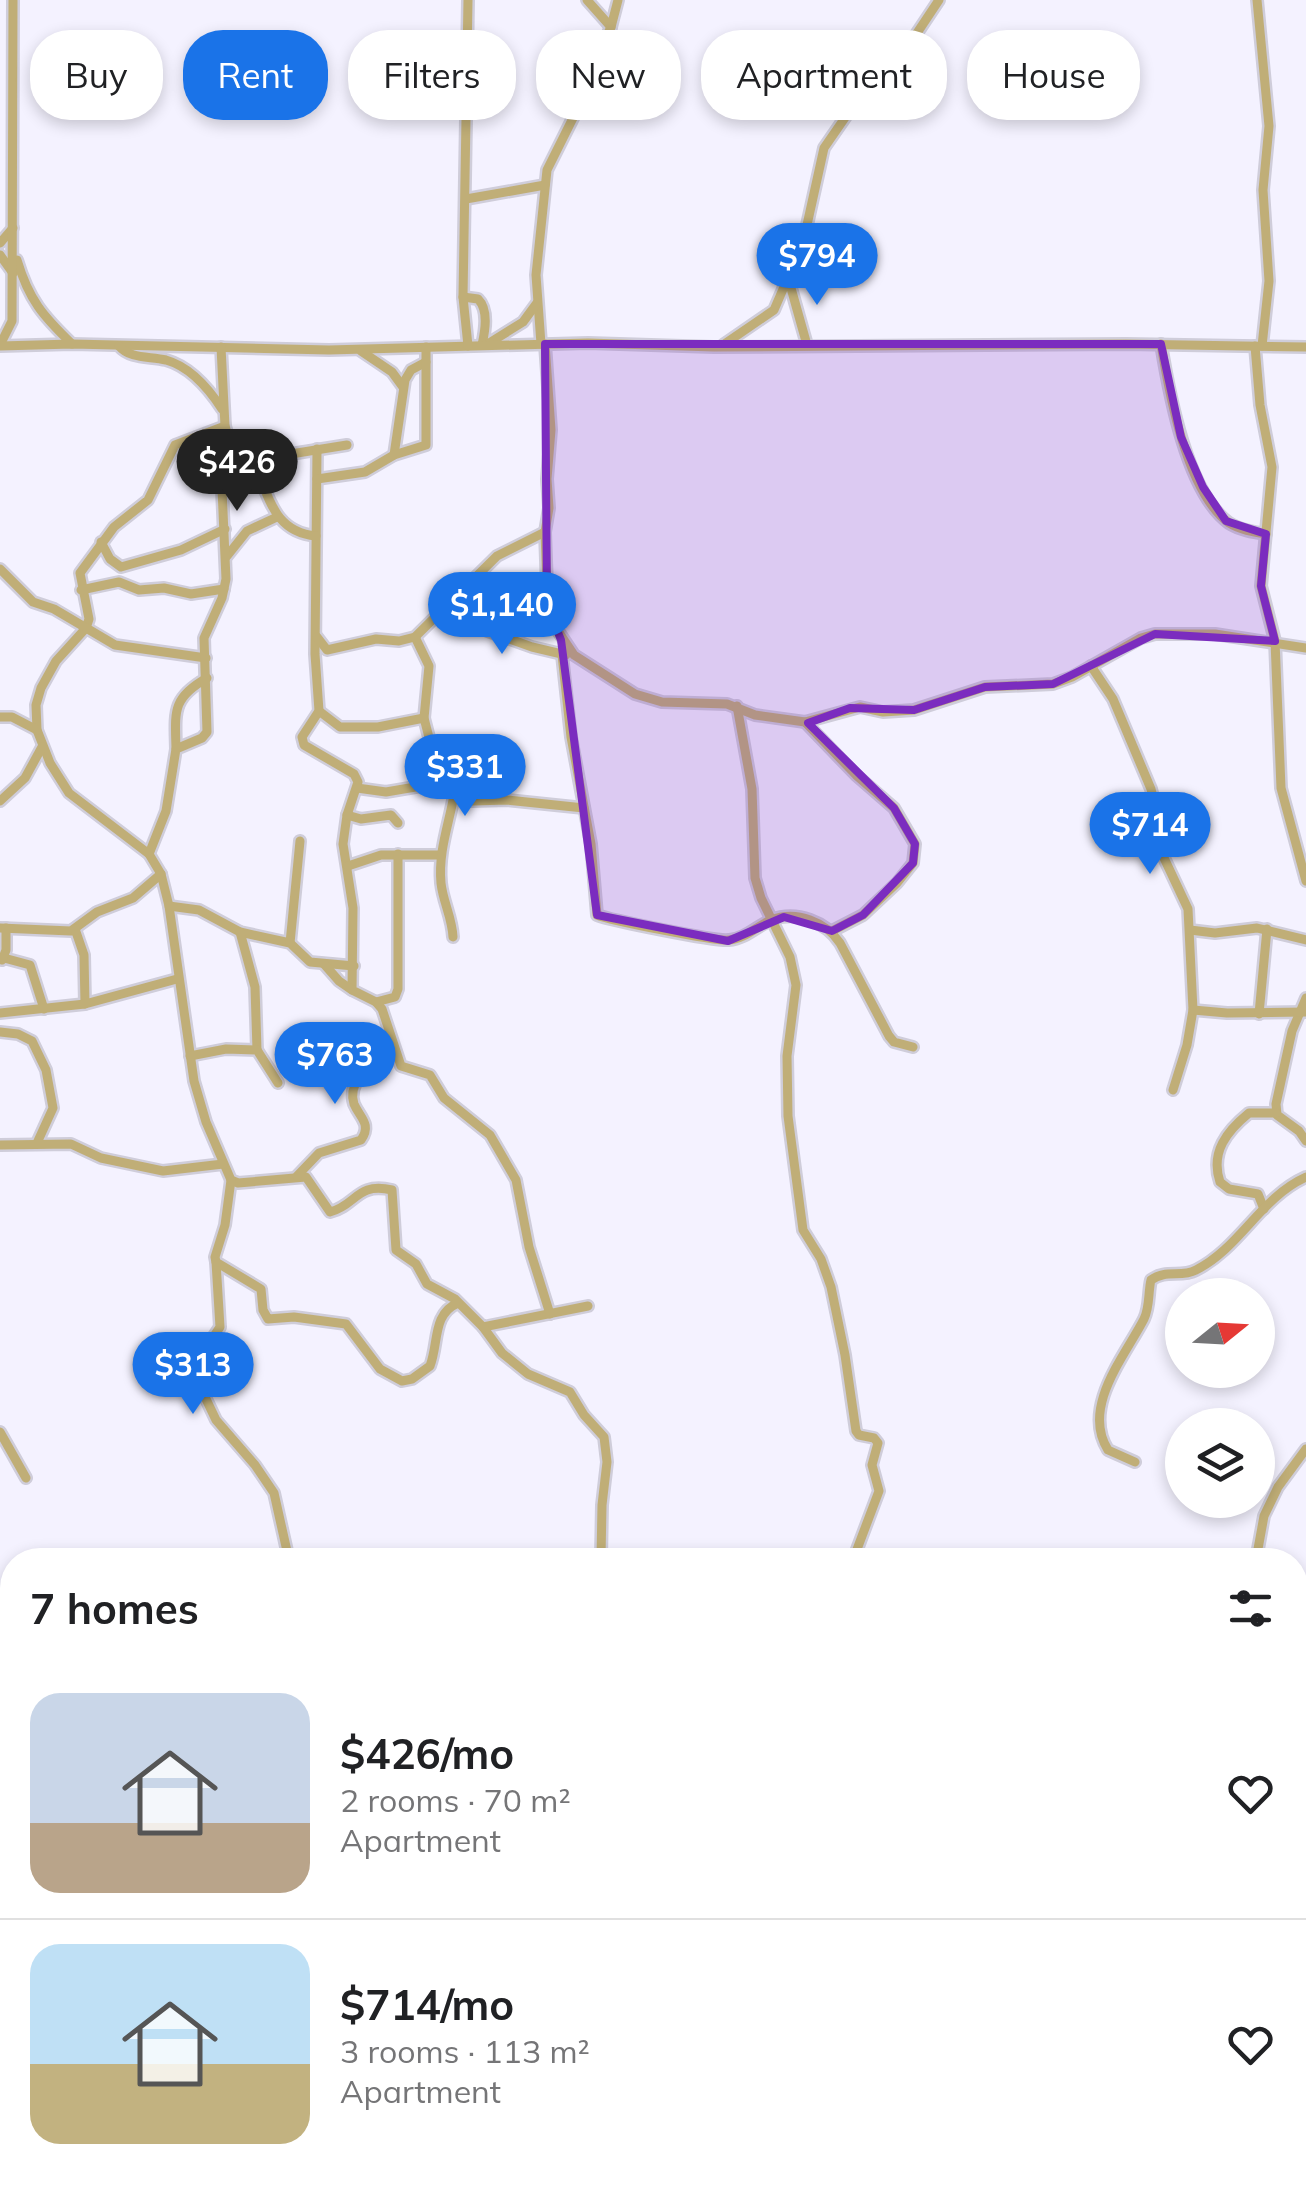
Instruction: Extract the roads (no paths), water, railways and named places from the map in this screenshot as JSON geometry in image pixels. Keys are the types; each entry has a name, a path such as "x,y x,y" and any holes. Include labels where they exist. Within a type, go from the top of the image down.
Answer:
{"street":[{"path":"14,0 12,321 0,345 359,349 543,344 1306,347"},
{"path":"468,0 463,297 468,346"},
{"path":"587,0 611,27"},
{"path":"618,0 573,120 551,158 538,242 537,303 551,430 544,532 548,616 568,655 571,736 598,915 728,941 741,938 771,920 796,916 832,931 894,1042 913,1047"},
{"path":"721,346 766,318 789,281 804,243 824,148 852,109 885,80 939,0"},
{"path":"1257,0 1269,126 1263,190 1269,280 1258,346 1260,405 1272,466 1261,586 1275,641 1281,788 1306,882"},
{"path":"0,80 13,87"},
{"path":"0,120 12,121"},
{"path":"466,199 545,185"},
{"path":"0,210 13,223"},
{"path":"0,243 13,223"},
{"path":"14,250 38,310 72,344"},
{"path":"0,255 12,273"},
{"path":"789,281 807,345"},
{"path":"463,297 478,299 483,304 484,345"},
{"path":"484,345 523,322 537,303"},
{"path":"1161,344 1181,437 1208,497 1226,521 1240,529 1266,534"},
{"path":"118,346 129,354 164,360 188,371 211,392 224,412"},
{"path":"157,347 164,360"},
{"path":"316,480 365,472 394,455 423,448 427,442 426,347"},
{"path":"190,654 204,638 224,589 227,556 222,460 226,431 221,348"},
{"path":"359,349 392,372 403,387"},
{"path":"394,455 403,387 411,370 426,362"},
{"path":"226,431 237,450 252,459 278,516 293,532 316,536"},
{"path":"226,431 175,445 148,500 114,527 80,572 90,619 56,661 41,688 36,705 37,730 42,747 69,793 149,854 161,874 199,1102 232,1180 238,1183 301,1176"},
{"path":"398,441 406,452"},
{"path":"252,459 347,444"},
{"path":"317,449 319,711 302,737 304,745 354,774 357,788 346,815 343,844 354,908 352,990"},
{"path":"227,556 247,530 278,516"},
{"path":"102,542 110,559 121,567 181,550 224,524 247,530"},
{"path":"316,654 376,639 399,641 415,637 496,556 544,532"},
{"path":"0,569 33,602 54,609 115,645 206,658"},
{"path":"82,590 119,582 139,590 164,588 192,594 224,589"},
{"path":"440,614 568,655 652,700 737,706 755,715 805,722 860,707 883,712 914,710 984,687 1052,684 1155,634 1189,632 1306,648"},
{"path":"317,637 327,650"},
{"path":"415,637 429,666 424,718 442,788"},
{"path":"176,749 207,732 204,638"},
{"path":"1092,666 1113,699 1150,789 1157,812 1157,843 1186,902 1193,1010 1173,1090"},
{"path":"149,854 166,812 180,697 207,678"},
{"path":"737,706 752,789 755,878 790,957 796,985 787,1056 788,1116 803,1230 831,1287 846,1355 856,1431 878,1443 872,1465 879,1491 858,1548"},
{"path":"319,711 340,727 378,727 424,718"},
{"path":"0,716 12,717 37,730"},
{"path":"805,722 894,808 911,834 916,854 913,863 879,901 832,931"},
{"path":"0,802 25,778 42,747"},
{"path":"357,788 386,792 424,784 473,800 584,808"},
{"path":"386,792 386,815"},
{"path":"453,937 441,888 440,856 454,795"},
{"path":"346,815 361,820 386,815 398,823"},
{"path":"290,943 300,842"},
{"path":"376,1002 397,995 398,854"},
{"path":"348,866 380,855 440,856"},
{"path":"44,1009 30,966 2,960 3,928 64,932 75,929 97,912 133,898 161,874"},
{"path":"169,906 199,910 240,932 290,943 303,959 354,966"},
{"path":"75,929 84,955 85,1004"},
{"path":"1190,930 1267,929 1306,940"},
{"path":"1260,1014 1267,929"},
{"path":"240,932 255,987 257,1050 278,1083"},
{"path":"324,964 338,981 376,1002 401,1066 430,1075 444,1098 481,1126 494,1142 516,1180 550,1314"},
{"path":"0,1012 85,1004 177,979"},
{"path":"1276,1113 1280,1076 1306,998"},
{"path":"1193,1010 1260,1014 1303,1011"},
{"path":"0,1032 32,1041 44,1062 53,1108 37,1143"},
{"path":"301,1176 319,1153 366,1135 366,1124 353,1094 369,1064 393,1048"},
{"path":"190,1056 226,1049 257,1050"},
{"path":"1264,1209 1258,1194 1230,1189 1220,1182 1216,1156 1225,1138 1249,1112 1276,1113 1306,1141"},
{"path":"0,1145 71,1144 101,1158 163,1171 223,1164"},
{"path":"301,1176 330,1212 339,1210 366,1189 392,1190 396,1250 416,1264 428,1284 444,1292 453,1305 482,1327 502,1352 528,1374 570,1392 584,1416 604,1437 607,1462 601,1548"},
{"path":"1135,1462 1108,1450 1100,1434 1100,1416 1123,1352 1145,1317 1150,1280 1160,1274 1198,1269 1285,1188 1306,1178"},
{"path":"232,1180 225,1225 215,1252 220,1328 200,1357 196,1378 216,1420 274,1493 285,1548"},
{"path":"216,1262 261,1288 268,1319 346,1324 380,1369 402,1381 430,1366 437,1330 453,1305"},
{"path":"482,1327 588,1306"},
{"path":"0,1432 26,1478"},
{"path":"1258,1548 1264,1516 1286,1474 1306,1449"}]}
